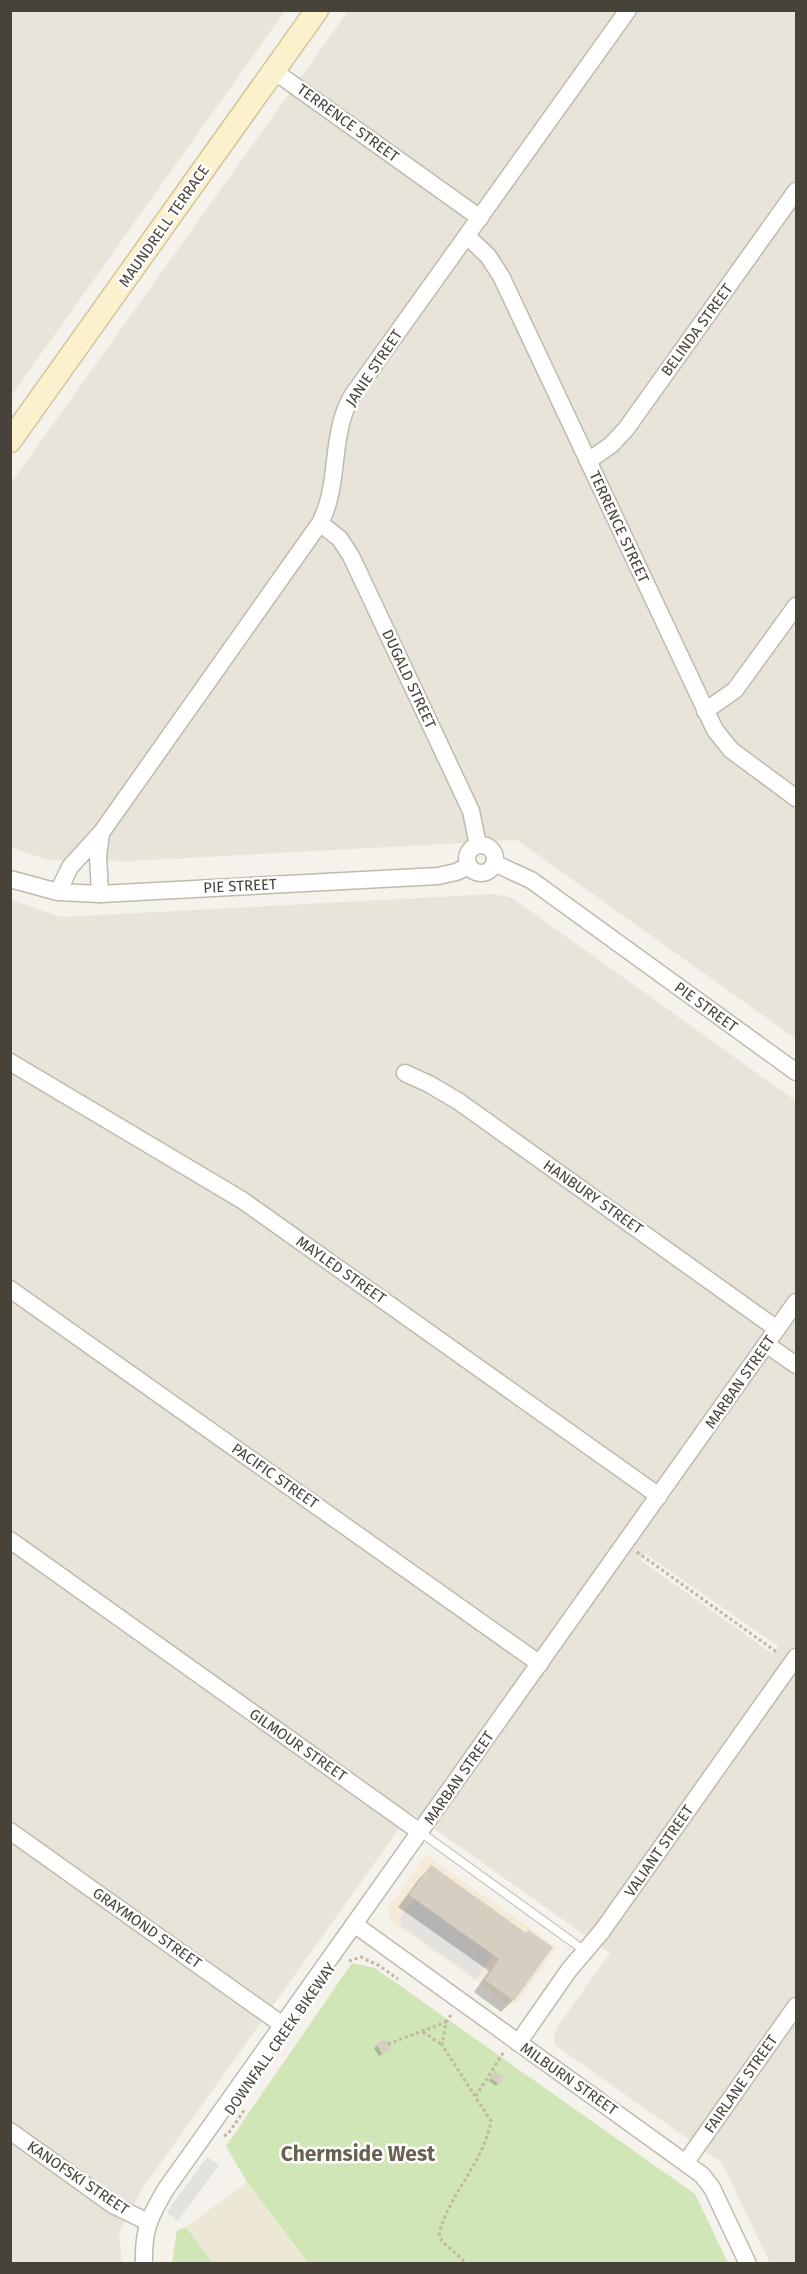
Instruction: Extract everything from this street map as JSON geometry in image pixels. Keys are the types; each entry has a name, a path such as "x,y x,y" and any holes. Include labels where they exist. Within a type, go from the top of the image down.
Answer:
{"main road":[{"name":"MAUNDRELL TERRACE","path":"10,441 317,10"}],"street":[{"name":"JANIE STREET","path":"58,892 70,867 101,833 320,524 330,501 338,434 347,406 628,10"},
{"name":"TERRENCE STREET","path":"274,71 480,218"},
{"name":"BELINDA STREET","path":"588,461 611,445 626,429 796,191"},
{"name":"TERRENCE STREET","path":"466,237 488,256 501,276 705,711 721,739 731,750 796,798"},
{"name":"DUGALD STREET","path":"320,524 340,539 351,556 471,811 478,845"},
{"path":"705,711 735,690 796,606"},
{"path":"100,894 98,856 101,833"},
{"path":"478,845 492,849 495,859 489,870 485,872 476,872 469,866 468,853 478,845"},
{"name":"PIE STREET","path":"494,863 531,880 794,1066"},
{"name":"PIE STREET","path":"10,879 58,892 100,894 438,876 469,866"},
{"name":"MAYLED STREET","path":"10,1062 242,1200 659,1496"},
{"name":"HANBURY STREET","path":"405,1073 458,1101 777,1329"},
{"name":"PACIFIC STREET","path":"10,1289 540,1664"},
{"name":"MARBAN STREET","path":"144,2264 145,2233 155,2206 796,1302"},
{"path":"766,1344 796,1365"},
{"name":"GILMOUR STREET","path":"10,1540 420,1832"},
{"name":"VALIANT STREET","path":"518,2043 569,1970 602,1931 790,1657"},
{"name":"GRAYMOND STREET","path":"10,1831 284,2026"},
{"name":"MILBURN STREET","path":"354,1924 702,2175 712,2188 748,2264"},
{"name":"FAIRLANE STREET","path":"686,2162 796,2006"},
{"name":"KANOFSKI STREET","path":"10,2131 113,2205 148,2222"}],"lane":[{"name":"GILMOUR STREET","path":"420,1832 585,1951"}],"path":[{"path":"625,1543 790,1657"},
{"path":"364,1951 361,1957 378,1965 405,1984"},
{"name":"DOWNFALL CREEK BIKEWAY","path":"344,1966 354,1958 361,1957"},
{"path":"442,2045 446,2022 450,2015 459,2022"},
{"path":"388,2044 446,2022"},
{"path":"423,2032 442,2045 491,2121 483,2151 452,2199 439,2234 442,2241 463,2260 464,2264"},
{"path":"476,2096 503,2053 495,2046"},
{"name":"DOWNFALL CREEK BIKEWAY","path":"199,2142 228,2134 247,2106"}],"shaded area":[{"path":"10,11 285,11 11,396"},
{"path":"348,11 796,11 796,1039 517,840 131,861 47,860 11,847 11,483"},
{"path":"494,894 512,898 796,1101 796,2263 770,2263 722,2163 555,2045 557,2027 610,1953 411,1812 142,2189 119,2233 122,2263 11,2264 11,900 61,917","holes":["644,1553 778,1646 773,1654 640,1560"]},
{"path":"426,1855 557,1947 517,2003 509,2004 391,1921 388,1913 389,1907"},
{"path":"414,1899 493,1955 476,1979 402,1926 400,1918"},
{"path":"207,2157 219,2165 178,2221 167,2212"},
{"path":"247,2182 307,2263 213,2263 186,2227"}],"green space":[{"path":"352,1963 375,1968 695,2194 728,2263 308,2263 247,2182 226,2146"},
{"path":"186,2227 213,2263 172,2263 177,2230"}],"building":[{"path":"431,1865 526,1933 528,1930 553,1947 514,2001 485,1980 499,1959 409,1895"},
{"path":"385,2039 391,2049 382,2054 376,2044"},
{"path":"495,2071 504,2077 499,2084 490,2078"}],"district":[{"name":"Chermside West","path":"358,2154"}]}
